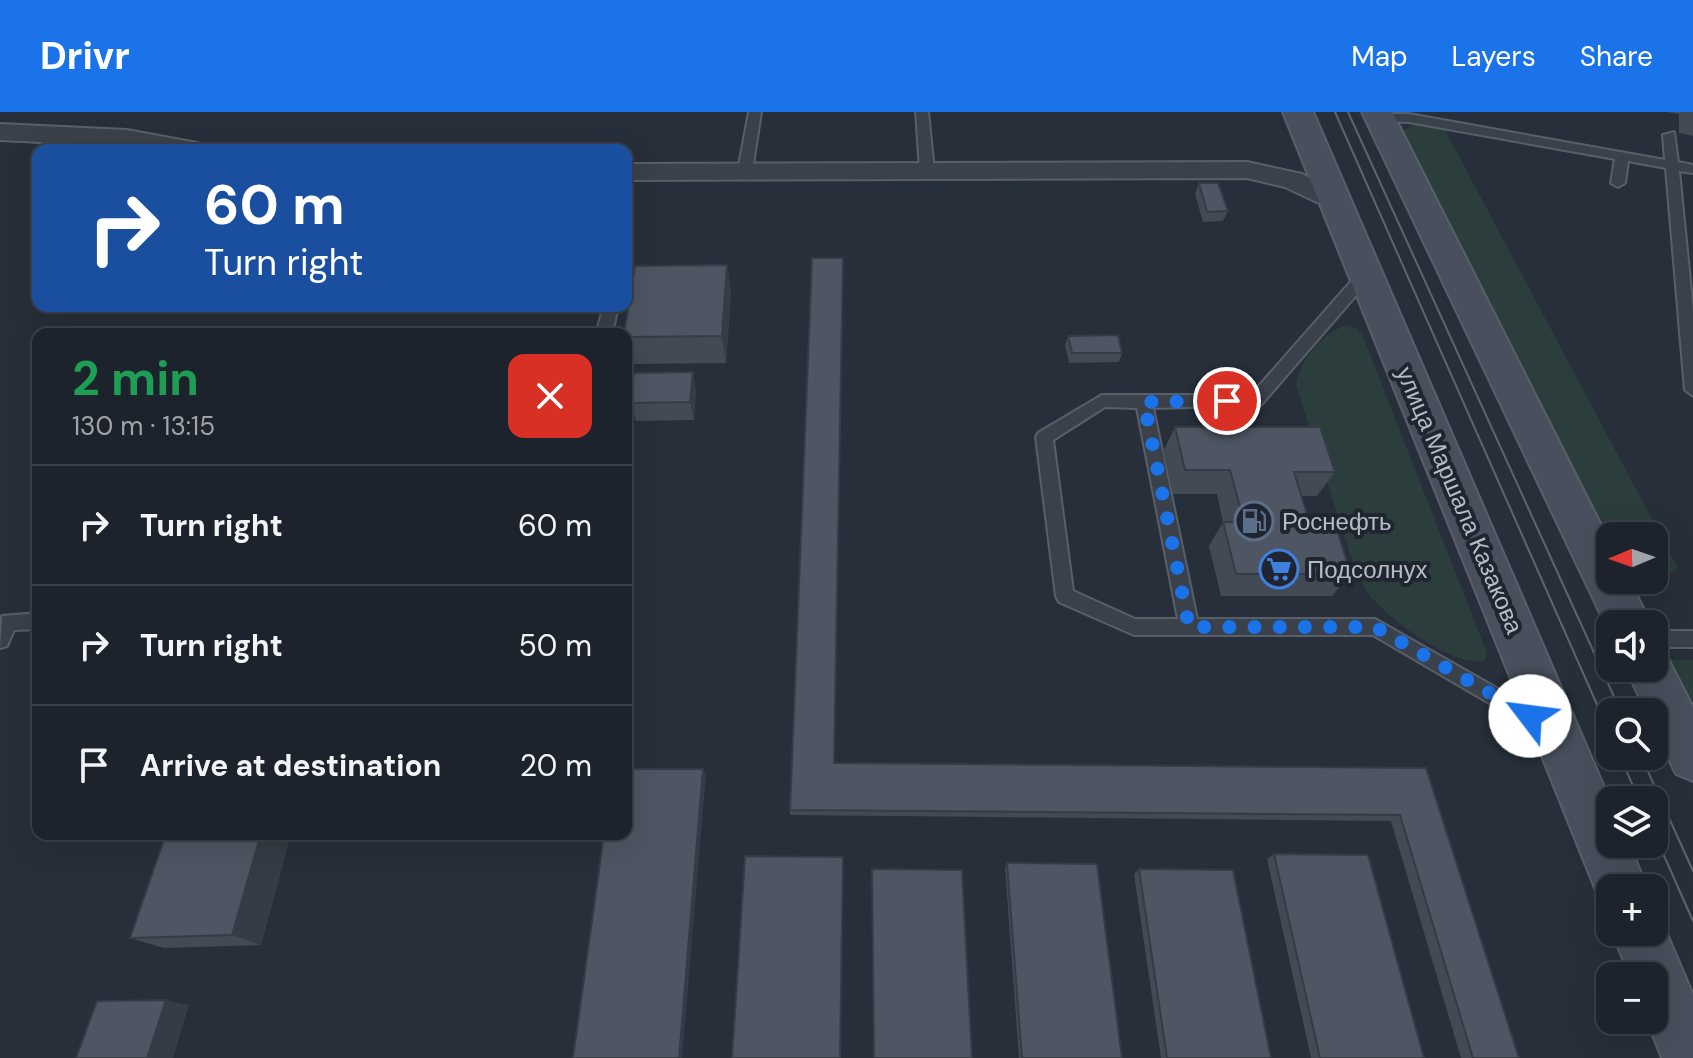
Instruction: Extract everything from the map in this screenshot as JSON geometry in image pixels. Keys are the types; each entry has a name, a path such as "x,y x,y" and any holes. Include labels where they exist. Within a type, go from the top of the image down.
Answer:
{"main road":[{"path":"1378,115 1621,610"},
{"name":"улица Маршала Казакова","path":"1303,124 1615,874"},
{"path":"1656,682 1693,758"},
{"path":"1645,946 1691,1058"}],"street":[{"path":"1247,170 1287,160 1303,124"},
{"path":"0,132 127,138 160,144"},
{"path":"632,172 1247,170 1293,180 1336,202"}],"lane":[{"path":"745,171 755,112"},
{"path":"922,112 927,170"},
{"path":"1378,115 1693,169"},
{"path":"1669,135 1693,390"},
{"path":"1618,183 1622,156"},
{"path":"1366,274 1255,401 1102,401 1044,437 1065,596 1134,627 1375,627 1556,731"},
{"path":"1144,402 1189,627"},
{"path":"0,640 5,622 32,621"},
{"path":"1668,639 1693,639"}],"shaded area":[{"path":"1414,124 1445,130 1654,522 1598,522 1403,131"},
{"path":"1346,325 1362,334 1487,653 1484,661 1456,657 1407,629 1371,597 1355,569 1296,385 1302,367 1314,349"},
{"path":"1668,549 1678,568 1668,576"},
{"path":"1634,594 1646,594 1637,601"},
{"path":"1668,660 1693,660 1693,714 1668,664"}],"building":[{"path":"1199,183 1218,183 1228,211 1207,212"},
{"path":"812,258 843,258 834,763 1426,768 1519,1058 1473,1058 1400,815 790,810"},
{"path":"727,265 722,336 632,337 632,328 625,328 628,312 632,312 635,266"},
{"path":"1118,335 1122,353 1072,353 1068,336"},
{"path":"693,372 690,402 632,403 634,373"},
{"path":"1175,427 1320,427 1335,472 1294,472 1310,524 1335,524 1351,574 1236,574 1223,522 1244,522 1230,470 1185,470"},
{"path":"632,769 703,769 679,1058 573,1058 603,840 632,840"},
{"path":"164,840 259,840 232,935 130,938"},
{"path":"1274,854 1368,855 1424,1058 1320,1058"},
{"path":"745,856 843,857 840,1058 732,1058"},
{"path":"1007,863 1097,864 1122,1058 1022,1058"},
{"path":"872,869 962,870 972,1058 874,1058"},
{"path":"1139,869 1233,870 1271,1058 1167,1058"},
{"path":"166,1000 147,1058 76,1058 97,1001"}],"tram line":[{"path":"1335,112 1596,702"},
{"path":"1348,112 1615,698"},
{"path":"1626,770 1633,786"},
{"path":"1647,770 1693,871"},
{"path":"1665,858 1693,921"}],"place":[{"name":"Роснефть","path":"1254,521"},
{"name":"Подсолнух","path":"1279,569"}],"route":[{"path":"1227,401 1144,402 1189,627 1375,627 1530,716"}]}
